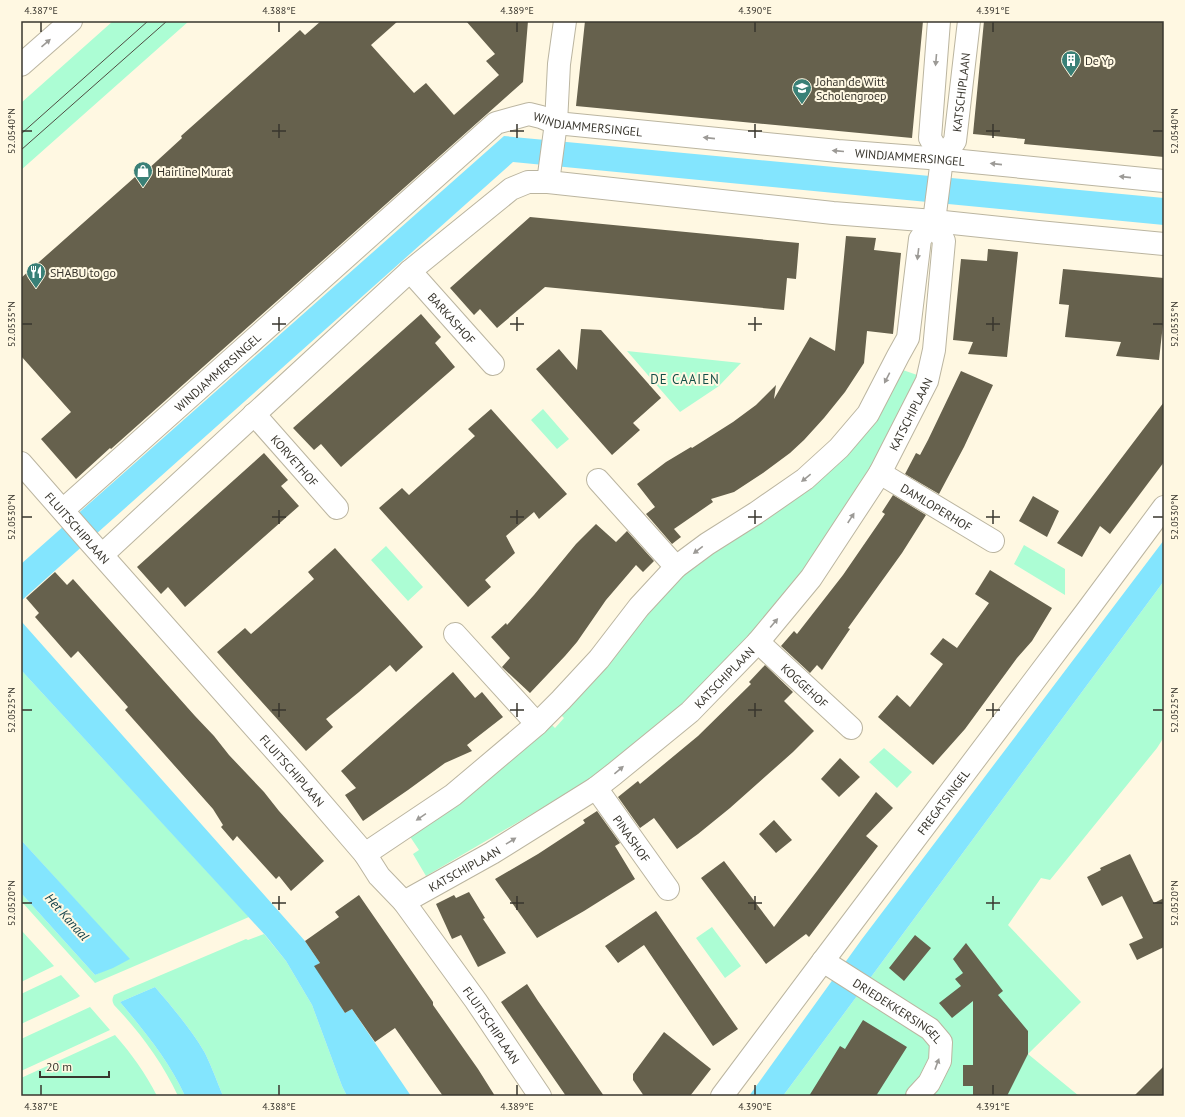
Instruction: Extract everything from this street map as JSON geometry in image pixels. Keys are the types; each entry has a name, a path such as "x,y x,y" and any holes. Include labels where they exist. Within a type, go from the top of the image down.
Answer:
{"street":[{"path":"21,65 71,21"},
{"path":"550,175 559,64 565,21"},
{"path":"939,21 930,138 941,168"},
{"name":"KATSCHIPLAAN","path":"404,902 492,853 596,788 690,712 758,642 811,578 880,473 927,381 934,350 944,241 935,213 941,168 955,141 969,21"},
{"name":"WINDJAMMERSINGEL","path":"66,513 496,123 529,114 541,116 554,131 838,151 941,168 1164,181"},
{"path":"96,549 157,504 410,271 511,190 528,182 550,175 838,213 935,213 1031,232 1164,244"},
{"path":"365,854 453,795 537,724 599,659 639,607 676,567 707,544 805,479 839,448 868,414 908,338 920,238 935,213"},
{"name":"BARKASHOF","path":"410,271 494,364"},
{"path":"908,338 934,350"},
{"name":"KORVETHOF","path":"254,414 337,508"},
{"name":"FLUITSCHIPLAAN","path":"21,462 365,854 379,876 404,902 476,1001 540,1096"},
{"name":"DAMLOPERHOF","path":"880,473 993,541"},
{"path":"598,480 676,567"},
{"name":"FREGATSINGEL","path":"722,1096 825,962 1164,508"},
{"path":"455,634 537,724"},
{"name":"KOGGEHOF","path":"758,642 851,728"},
{"name":"PINASHOF","path":"596,788 668,889"},
{"name":"DRIEDEKKERSINGEL","path":"825,962 930,1029 941,1042 940,1061 929,1083 917,1096"}],"green space":[{"path":"113,21 189,21 21,170 21,103"},
{"path":"627,351 741,363 719,386 680,412"},
{"path":"897,368 923,377 870,477 793,586 711,682 600,774 426,876 413,854 419,850 409,835 549,722 555,728 564,718 558,712 684,570 812,481"},
{"path":"543,409 569,439 557,449 531,420"},
{"path":"1024,545 1065,569 1065,595 1014,564"},
{"path":"386,546 423,587 408,601 371,560"},
{"path":"1164,581 1164,737 1157,748 1050,880 1041,878 1008,925 1081,1002 1028,1054 1079,1096 783,1096"},
{"path":"21,670 249,917 95,983 21,901 21,893 95,975 129,959 21,840"},
{"path":"884,748 912,772 897,788 869,762"},
{"path":"712,927 741,966 725,978 696,938"},
{"path":"21,930 54,966 21,982"},
{"path":"264,934 286,961 312,1005 347,1096 223,1096 208,1058 200,1044 182,1019 155,987 120,1002 172,1071 185,1096 178,1096 165,1071 150,1048 114,1005 112,1000 114,995 246,939 248,940"},
{"path":"61,975 80,996 21,1024 21,994"},
{"path":"90,1007 110,1030 21,1071 21,1039"},
{"path":"115,1035 138,1064 157,1096 21,1096 21,1078"}],"water":[{"path":"504,136 1164,198 1164,225 513,162 21,601 21,564"},
{"path":"1164,540 1164,581 783,1096 749,1096 862,939"},
{"path":"21,621 305,941 320,963 315,966 345,1013 352,1009 411,1096 347,1096 312,1005 286,961 266,936 21,670"},
{"name":"Het Kanaal","path":"21,840 130,959 95,975 21,893"},
{"path":"155,987 182,1019 200,1044 208,1058 223,1096 185,1096 164,1059 120,1002"}],"building":[{"path":"321,21 398,21 371,45 414,93 426,83 454,115 499,75 486,61 495,54 466,21 528,21 523,82 76,479 41,439 71,412 21,356 21,278 144,169 146,171 182,138 181,136 300,30 305,35"},
{"path":"585,21 923,21 912,138 576,106"},
{"name":"De Yp","path":"984,21 1164,21 1164,157 1024,144 1025,139 973,134"},
{"path":"530,217 799,243 796,279 787,278 784,310 545,287 497,328 480,309 474,315 450,288"},
{"path":"846,236 876,238 874,250 901,253 893,334 867,331 864,363 845,392 804,440 790,453 734,492 711,499 713,502 674,529 681,537 672,544 646,514 655,507 637,484 666,462 691,447 692,448 733,422 756,405 776,385 774,399 810,337 835,351"},
{"path":"988,249 1018,252 1007,357 968,354 973,342 953,340 961,259 987,261"},
{"path":"1063,269 1164,278 1164,315 1159,360 1116,356 1121,342 1065,337 1069,305 1059,304"},
{"path":"421,314 441,337 435,343 455,367 341,467 321,444 314,450 293,428"},
{"path":"581,329 601,330 661,398 633,423 640,430 612,455 536,369 559,349 577,370"},
{"path":"961,371 993,385 964,447 939,494 905,474 916,453 920,455"},
{"path":"1164,402 1164,462 1110,534 1100,526 1082,557 1057,543"},
{"path":"491,409 567,494 539,519 534,512 506,536 515,553 485,580 491,587 468,607 379,508 402,488 409,495 475,436 468,429"},
{"path":"264,453 288,480 281,486 299,506 185,607 168,587 161,594 137,567"},
{"path":"893,495 926,515 902,553 848,628 850,629 822,670 817,665 810,673 781,646 794,631 797,634 843,575 885,514 882,512"},
{"path":"1033,496 1059,511 1047,537 1019,521"},
{"path":"596,524 616,542 627,531 654,561 643,572 636,565 606,600 577,642 530,693 502,667 510,658 491,637 506,623 507,625 576,544"},
{"path":"335,548 423,647 396,672 390,665 326,719 333,727 306,751 217,652 245,628 251,634 314,579 308,572"},
{"path":"990,570 1052,608 1032,641 1017,658 965,729 933,765 878,717 897,695 910,707 943,664 930,654 943,638 957,648 989,603 975,594"},
{"path":"55,572 67,585 73,579 324,861 291,891 279,876 276,879 237,836 233,841 221,827 223,825 213,809 125,710 128,707 78,651 71,658 35,617 39,613 26,598"},
{"path":"765,665 793,692 784,701 814,731 793,752 730,808 677,849 654,818 640,828 618,797 638,781 640,784 698,736 751,684 749,682"},
{"path":"453,672 475,698 482,692 503,717 467,745 472,751 445,763 363,821 345,795 356,788 341,771"},
{"path":"840,758 860,777 839,797 821,779"},
{"path":"876,792 893,808 866,836 878,846 809,937 806,934 766,964 701,878 724,861 774,927"},
{"path":"597,811 620,843 615,846 635,879 537,938 495,879 538,854 585,823 583,820"},
{"path":"774,820 792,840 776,853 759,834"},
{"path":"1130,854 1154,903 1164,898 1164,947 1137,960 1129,944 1143,938 1122,896 1102,906 1087,877 1101,870 1100,868"},
{"path":"469,892 485,918 483,919 506,953 478,967 461,935 452,939 436,904 454,895 456,898"},
{"path":"359,895 433,1002 433,1005 495,1096 443,1096 395,1028 375,1042 352,1009 345,1013 314,966 320,963 305,941 339,917 335,912"},
{"path":"656,911 738,1029 713,1046 644,945 618,963 605,946"},
{"path":"915,935 931,948 904,981 889,968"},
{"path":"966,943 1003,991 998,995 1028,1031 1028,1054 1007,1096 973,1096 973,1086 963,1086 963,1065 973,1065 973,1001 952,1018 939,1003 961,986 955,979 963,973 953,959"},
{"path":"527,984 604,1096 566,1096 501,1002"},
{"path":"863,1020 907,1047 876,1096 809,1096 840,1046 845,1049"},
{"path":"664,1032 711,1069 690,1096 644,1096 633,1080 633,1074"},
{"path":"1164,1066 1164,1096 1134,1096"}],"tram line":[{"path":"21,134 148,21"},
{"path":"21,150 167,21"}],"place":[{"name":"De Yp","path":"1071,77"},
{"name":"Johan de Witt Scholengroep","path":"802,105"},
{"name":"Hairline Murat","path":"143,188"},
{"name":"SHABU to go","path":"36,289"}],"district":[{"name":"DE CAAIEN","path":"685,379"}]}
